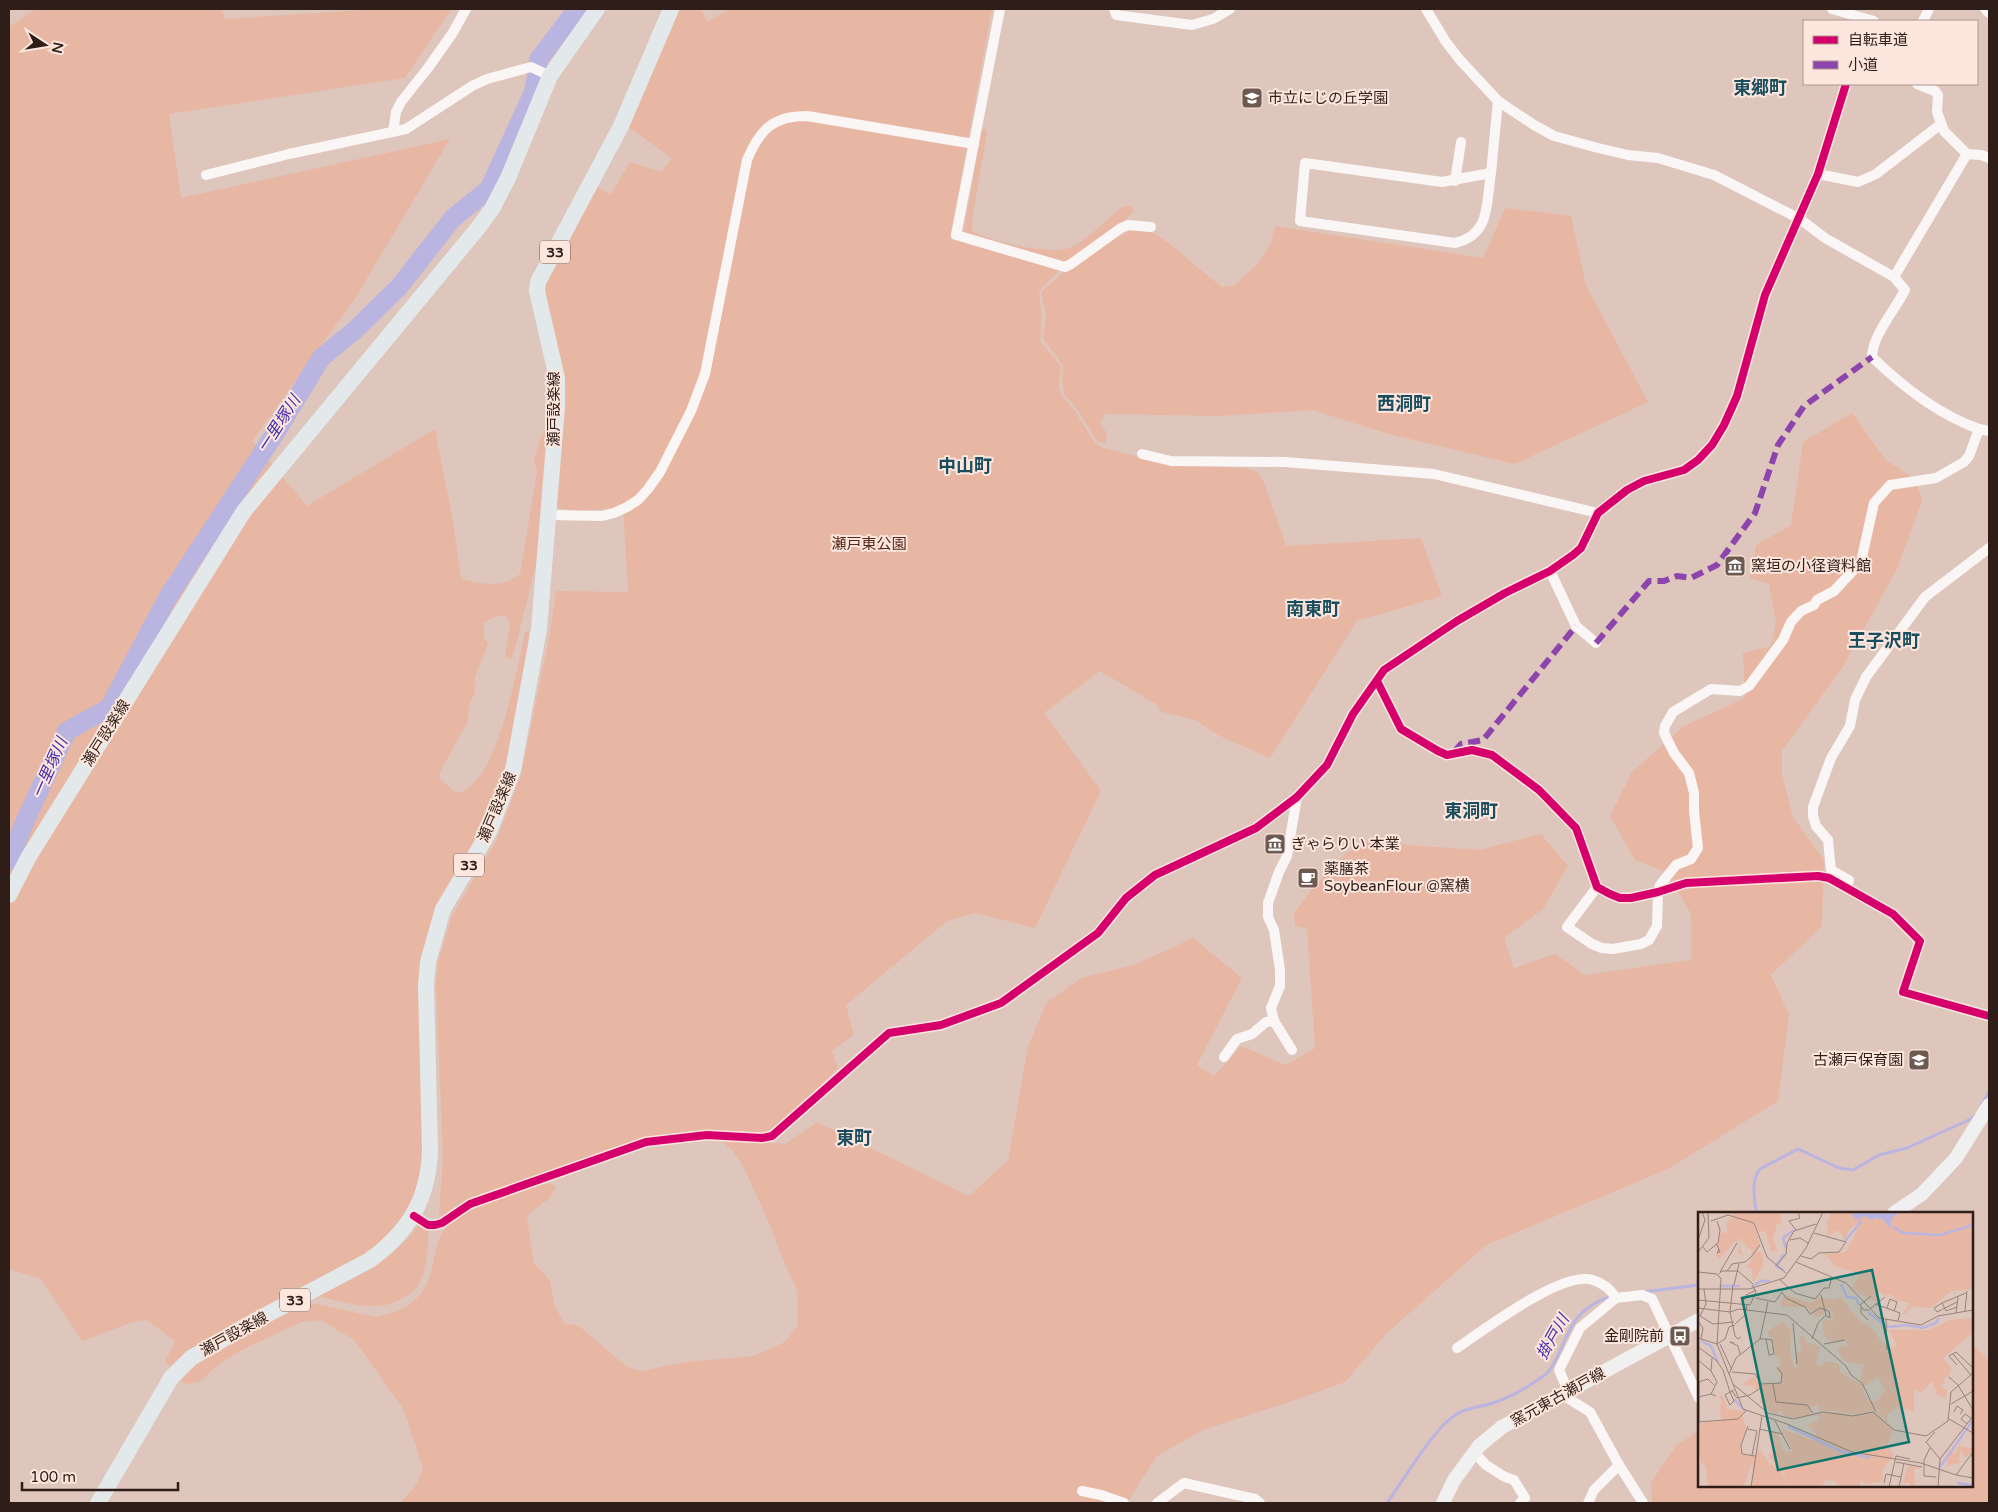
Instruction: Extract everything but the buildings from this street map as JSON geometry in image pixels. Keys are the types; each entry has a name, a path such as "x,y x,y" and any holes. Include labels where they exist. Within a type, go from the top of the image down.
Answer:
{"main road":[{"name":"瀬戸設楽線","path":"9,895 54,816 244,511 492,209 508,178 548,75 597,9"},
{"name":"瀬戸設楽線","path":"98,1503 171,1378 189,1360 251,1323 370,1260 386,1249 414,1216 425,1191 429,1170 426,986 428,962 443,909 489,832 513,770 539,629 550,515 557,378 537,291 538,282 621,126 671,9"},
{"path":"1895,1212 1922,1194 1956,1158 1989,1105"},
{"name":"窯元東古瀬戸線","path":"1443,1503 1454,1480 1478,1446 1502,1427 1698,1321"}],"street":[{"path":"394,132 396,112 401,102 452,34 466,9"},
{"path":"1000,9 956,235 1065,267 1121,228 1128,225 1151,227"},
{"path":"1114,9 1116,16 1192,25 1213,18 1230,9"},
{"path":"1426,9 1446,42 1498,101 1534,125 1554,136 1628,155 1658,158 1714,175 1800,218 1825,238 1894,277 1905,290 1877,338 1872,350 1872,357 1902,384 1949,416 1989,432"},
{"path":"1832,9 1864,20"},
{"path":"1985,9 1989,13"},
{"path":"206,175 406,128 451,98 487,78 531,67 548,75"},
{"path":"414,1216 428,1224 442,1223 470,1204 646,1142 707,1135 762,1138 772,1136 889,1033 942,1025 1001,1003 1098,933 1126,898 1154,875 1256,828 1297,797 1327,765 1353,714 1384,670 1457,621 1550,571 1581,548 1598,513 1627,490 1644,482 1690,467 1712,445 1724,425 1737,396 1765,295 1818,174 1846,85"},
{"path":"1920,85 1935,91 1938,95 1937,112 1944,131 1967,154 1981,155 1989,158"},
{"path":"1491,173 1442,182 1306,163 1300,220 1455,242 1464,241 1476,234 1482,227 1491,173 1498,101"},
{"path":"550,515 602,516 627,508 638,500 660,472 691,411 705,374 747,160 754,142 765,129 777,120 791,116 807,116 974,144"},
{"path":"1818,174 1858,182 1876,174 1941,124"},
{"path":"1455,181 1461,142"},
{"path":"1894,277 1967,154"},
{"path":"1598,887 1567,927 1592,944 1602,948 1641,944 1649,940 1657,926 1660,885 1676,865 1691,859 1698,848 1694,793 1690,773 1674,753 1664,733 1664,726 1673,712 1711,689 1740,691 1749,686 1783,640 1791,622 1801,611 1814,605 1817,600 1834,591 1862,562 1874,503 1890,485 1936,478 1964,462 1969,456 1978,429"},
{"path":"1142,454 1178,462 1285,462 1434,474 1598,513"},
{"path":"1847,887 1848,880 1831,870 1828,840 1816,826 1813,807 1831,758 1850,726 1855,700 1866,676 1926,597 1989,548"},
{"path":"1550,571 1576,626 1596,643"},
{"path":"1376,681 1401,729 1447,755 1472,750 1492,755 1539,790 1576,828 1598,887 1620,898 1631,898 1686,883 1818,876 1829,878 1893,914 1920,941 1903,992 1986,1015"},
{"path":"1292,1050 1274,1021 1271,1008 1280,986 1280,970 1274,930 1268,917 1268,903 1287,856 1297,797"},
{"path":"1224,1057 1236,1039 1252,1034 1266,1022 1274,1021"},
{"path":"1457,1348 1551,1288 1580,1279 1592,1279 1610,1289 1615,1296"},
{"path":"1643,1503 1619,1465 1590,1412 1564,1392 1559,1370 1580,1328 1615,1296 1652,1298 1698,1396"},
{"path":"1474,1452 1486,1465 1505,1477 1514,1480 1525,1498 1520,1503"},
{"path":"1588,1503 1594,1490 1619,1465"},
{"path":"1157,1503 1184,1483 1256,1499 1260,1503"},
{"path":"1082,1491 1124,1503"}],"green space":[{"path":"36,9 221,9 225,19 378,9 451,9 405,78 169,114 181,198 450,139 356,297 252,441 307,506 435,429 453,521 461,579 484,584 506,582 520,574 537,472 534,460 540,440 546,429 547,416 550,413 539,552 516,645 511,660 505,656 510,625 506,615 484,622 484,638 488,644 475,677 475,692 469,707 468,721 439,774 440,779 456,793 470,787 483,771 494,750 503,724 525,632 529,632 526,671 509,760 486,822 439,908 424,1149 418,1189 400,1221 383,1240 363,1254 188,1352 170,1366 165,1362 175,1341 147,1320 133,1322 82,1341 41,1279 9,1269 9,27"},
{"name":"瀬戸東公園","path":"680,9 700,9 708,22 729,9 992,9 950,238 1059,269 1040,290 1042,315 1040,341 1061,366 1059,384 1061,394 1075,411 1094,442 1103,448 1170,464 1246,468 1259,473 1286,546 1421,538 1442,596 1357,621 1270,758 1218,735 1195,720 1162,712 1156,704 1100,671 1044,713 1101,791 1035,928 975,913 947,921 846,1005 854,1035 832,1051 838,1068 778,1126 762,1133 651,1136 472,1198 447,1212 444,1217 439,1215 443,1158 436,985 438,962 452,916 496,841 521,775 550,633 556,591 628,592 623,507 568,510 555,505 562,389 543,288 594,186 611,194 630,162 661,172 672,158 628,127"},
{"path":"982,129 986,129 987,133 972,231 993,239 1021,246 1036,249 1062,250 1083,240 1122,207 1131,205 1134,211 1120,225 1071,260 1063,262 967,237 964,230"},
{"path":"1505,208 1571,216 1586,285 1648,402 1515,464 1389,434 1312,410 1217,416 1105,414 1100,424 1107,433 1106,443 1098,442 1077,409 1064,394 1062,381 1063,365 1043,339 1046,314 1041,295 1043,290 1064,272 1073,269 1099,248 1131,230 1154,233 1222,287 1235,285 1257,264 1271,243 1275,226 1483,258"},
{"path":"1852,413 1886,460 1915,479 1922,501 1897,569 1844,665 1782,751 1782,775 1793,817 1824,860 1822,926 1771,975 1789,1015 1778,1101 1668,1169 1486,1245 1386,1334 1345,1382 1203,1430 1157,1456 1127,1503 400,1503 417,1484 423,1468 403,1408 354,1340 321,1320 301,1322 244,1349 219,1364 199,1382 185,1384 179,1380 197,1361 301,1306 316,1304 377,1317 400,1310 409,1305 423,1291 431,1272 438,1240 449,1225 481,1205 543,1183 552,1184 556,1188 549,1199 527,1217 534,1263 550,1281 555,1306 564,1323 579,1326 627,1367 641,1371 687,1362 753,1356 785,1342 798,1325 797,1289 744,1168 733,1151 718,1138 785,1144 817,1122 969,1196 1008,1160 1028,1046 1046,1003 1081,978 1134,965 1193,938 1242,978 1197,1065 1214,1076 1241,1046 1286,1065 1315,1048 1307,929 1295,926 1294,913 1312,889 1346,853 1376,839 1409,845 1479,850 1541,834 1568,866 1543,909 1504,938 1514,968 1555,954 1585,975 1691,960 1691,914 1666,872 1635,860 1610,816 1632,772 1684,726 1745,698 1743,653 1771,646 1776,622 1769,584 1750,578 1756,545 1791,525 1803,442"},
{"path":"419,1224 429,1229 426,1263 420,1282 408,1294 396,1302 374,1306 363,1306 318,1296 387,1258 410,1237"},
{"path":"1973,1345 1989,1360 1989,1503 1652,1503 1651,1482 1676,1446 1698,1431 1698,1487 1973,1487"}],"waterway":[{"name":"一里塚川","path":"9,861 25,821 67,731 109,708 168,597 276,432 321,358 355,330 399,287 453,218 489,189 534,91 539,59 577,9"},
{"path":"1982,1104 1989,1092"},
{"name":"掛戸川","path":"1756,1212 1754,1184 1760,1169 1798,1149 1839,1168 1853,1170 1879,1155 1907,1148 1974,1116"},
{"name":"掛戸川","path":"1643,1292 1698,1285"},
{"name":"掛戸川","path":"1387,1503 1429,1442 1448,1420 1466,1410 1507,1398 1546,1374 1551,1369 1573,1323 1584,1310 1612,1296"}],"marked path":[{"path":"1596,643 1649,581 1664,581 1677,576 1691,578 1717,565 1755,513 1778,445 1804,406 1872,357"},
{"path":"1454,752 1461,744 1483,740 1576,626"}],"cycle path":[{"path":"414,1216 428,1225 442,1223 470,1204 646,1142 707,1135 762,1138 772,1136 889,1033 941,1025 1001,1003 1098,933 1126,898 1155,875 1256,828 1297,797 1327,765 1353,714 1384,670 1457,621 1505,593 1550,571 1581,548 1598,513 1627,490 1644,481 1684,470 1698,460 1712,445 1724,425 1737,396 1765,295 1818,174 1846,85"},
{"path":"1377,681 1401,729 1447,755 1472,750 1492,755 1539,790 1576,828 1597,887 1620,898 1631,898 1686,883 1818,876 1829,878 1893,914 1920,941 1903,992 1989,1016"}],"place":[{"name":"市立にじの丘学園","path":"1252,98"},
{"name":"窯垣の小径資料館","path":"1735,566"},
{"name":"ぎゃらりい 本業","path":"1275,844"},
{"name":"薬膳茶 SoybeanFlour @窯横","path":"1308,878"},
{"name":"古瀬戸保育園","path":"1919,1060"},
{"name":"金剛院前","path":"1680,1336"}],"district":[{"name":"東郷町","path":"1760,88"},
{"name":"西洞町","path":"1404,404"},
{"name":"中山町","path":"965,466"},
{"name":"南東町","path":"1313,609"},
{"name":"王子沢町","path":"1884,641"},
{"name":"東洞町","path":"1471,811"},
{"name":"東町","path":"854,1138"}]}
